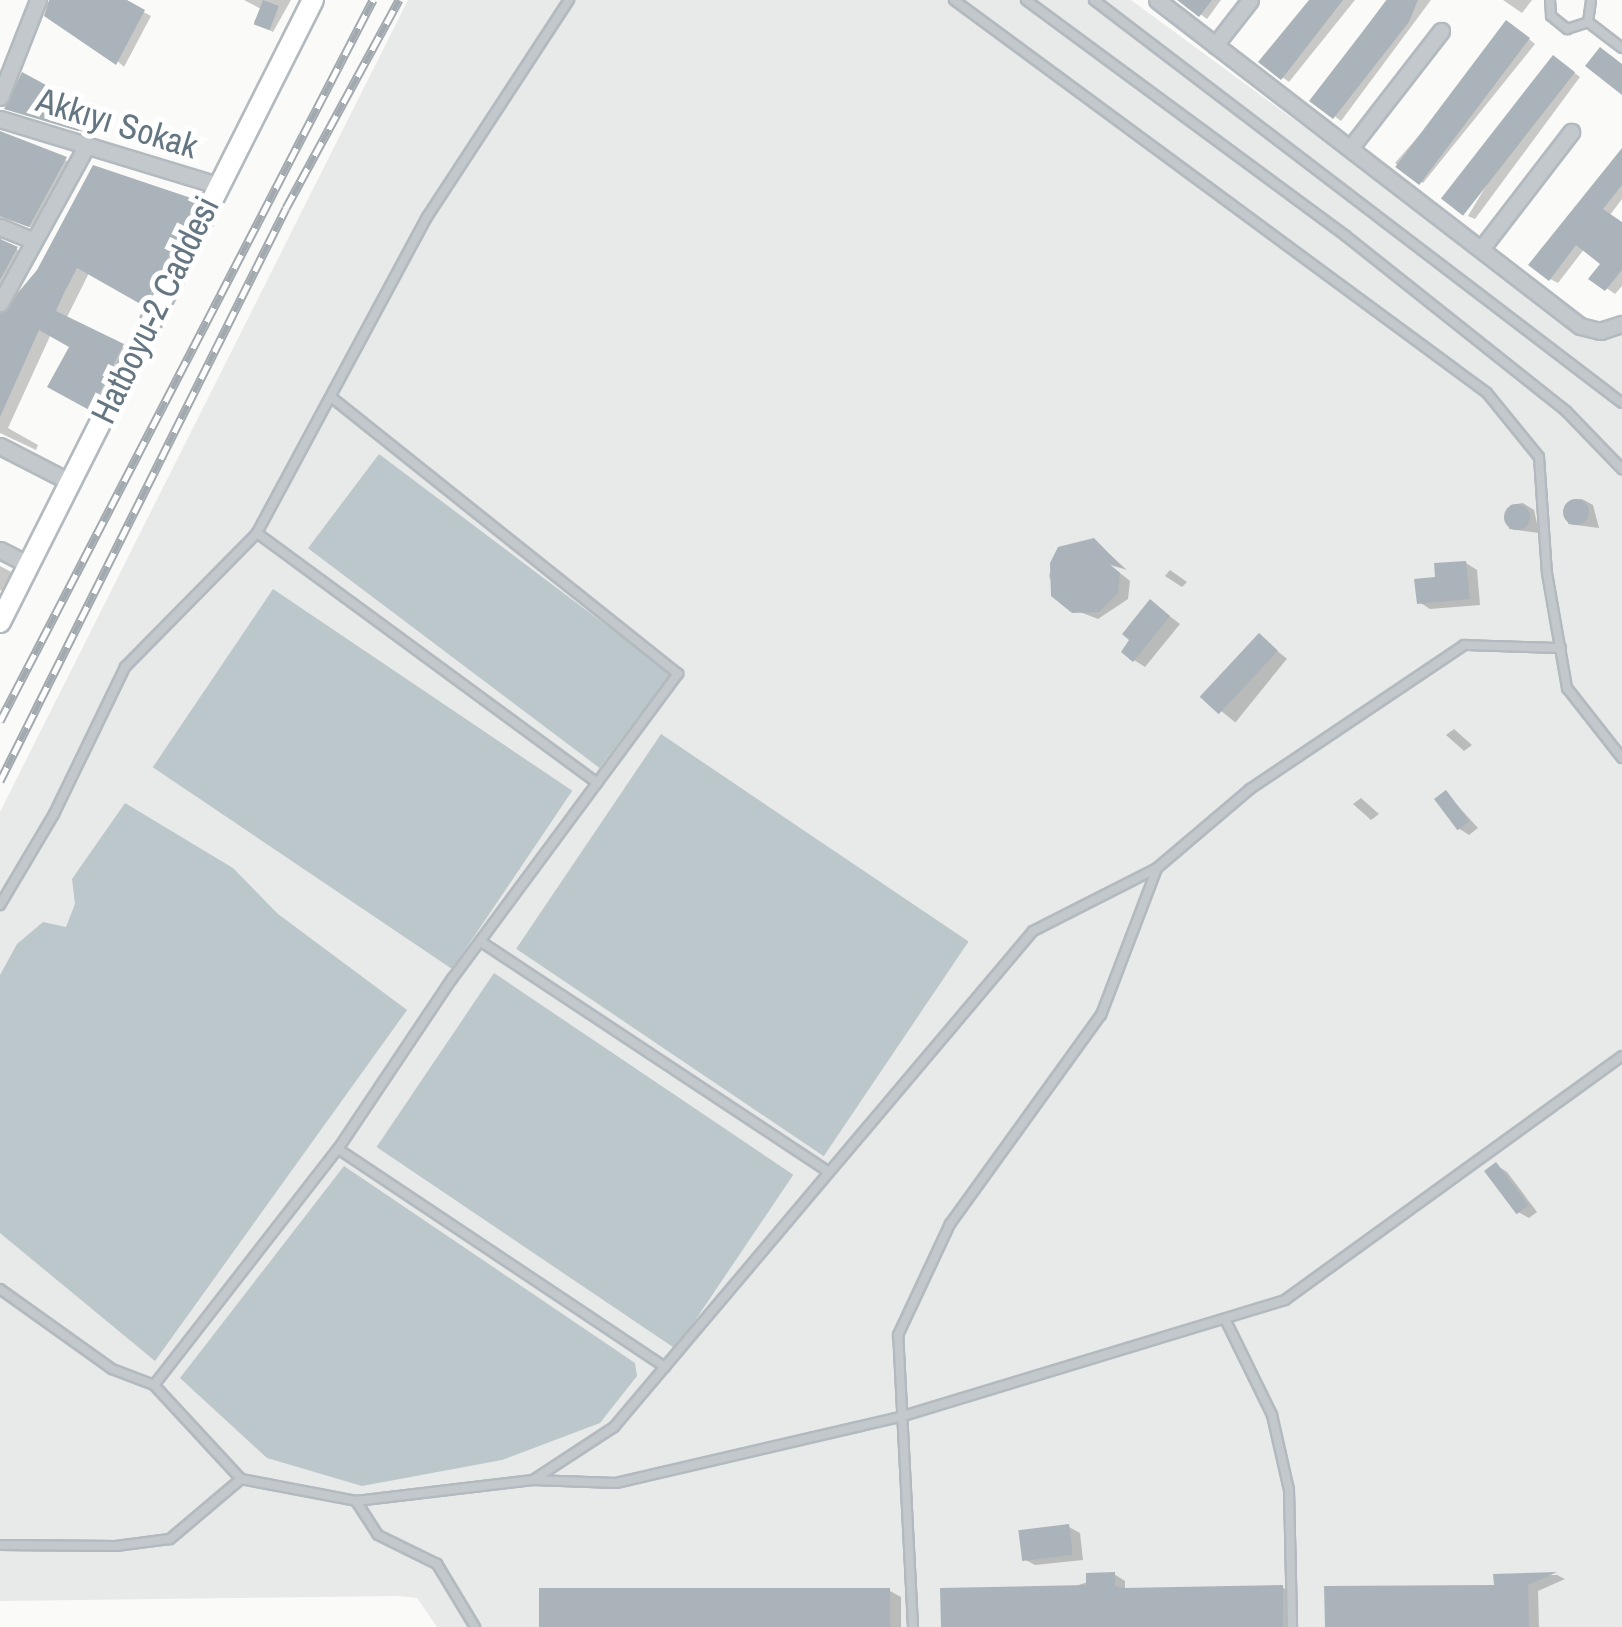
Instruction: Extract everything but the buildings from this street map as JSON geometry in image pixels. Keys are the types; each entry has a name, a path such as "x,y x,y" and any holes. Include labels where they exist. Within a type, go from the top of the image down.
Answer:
{"main road":[{"name":"Hatboyu-2 Caddesi","path":"0,622 306,2"}],"street":[{"path":"0,97 38,0"},
{"path":"1157,0 1580,326 1600,331 1622,324"},
{"path":"1216,45 1250,0"},
{"path":"1351,146 1441,32"},
{"name":"Akkıyı Sokak","path":"0,120 217,185"},
{"path":"1481,249 1571,132"},
{"path":"0,303 87,145"},
{"path":"0,227 32,240"},
{"path":"0,446 70,482"},
{"path":"0,550 29,565"}],"lane":[{"path":"0,905 54,814 125,667 257,533 427,217 569,0"},
{"path":"954,0 1487,393 1538,458 1567,688 1622,758"},
{"path":"1026,0 1346,236 1566,411 1622,468"},
{"path":"1094,0 1622,403"},
{"path":"1550,0 1550,16 1560,27 1588,22 1622,48"},
{"path":"1588,22 1592,0"},
{"path":"154,1385 338,1149 480,941 678,674 332,398"},
{"path":"257,533 597,783"},
{"path":"533,1480 614,1428 1033,931 1157,868 1250,788 1464,644 1560,648"},
{"path":"914,1627 898,1335 950,1224 1101,1015 1157,868"},
{"path":"480,941 827,1171"},
{"path":"0,1290 112,1369 154,1385 241,1479 356,1501 533,1480 616,1483 900,1418 1285,1300 1622,1056"},
{"path":"338,1149 665,1367"},
{"path":"1226,1321 1272,1416 1290,1490 1292,1627"},
{"path":"0,1546 116,1546 170,1539 241,1479"},
{"path":"356,1501 378,1535 437,1564 475,1627"}],"shaded area":[{"path":"408,0 1131,0 1593,339 1622,327 1622,1627 437,1627 417,1598 399,1596 0,1601 0,812"},
{"path":"379,454 671,674 599,768 308,548"},
{"path":"273,589 572,791 452,969 153,767"},
{"path":"661,734 969,941 824,1156 516,949"},
{"path":"125,803 233,868 278,914 407,1010 155,1361 0,1233 0,975 17,944 43,922 66,927 75,904 72,879"},
{"path":"494,973 793,1175 676,1349 377,1147"},
{"path":"344,1166 635,1363 637,1376 600,1423 502,1460 362,1486 267,1458 180,1378"}],"railway":[{"path":"0,721 373,0"},
{"path":"0,781 286,208 399,0"}]}
